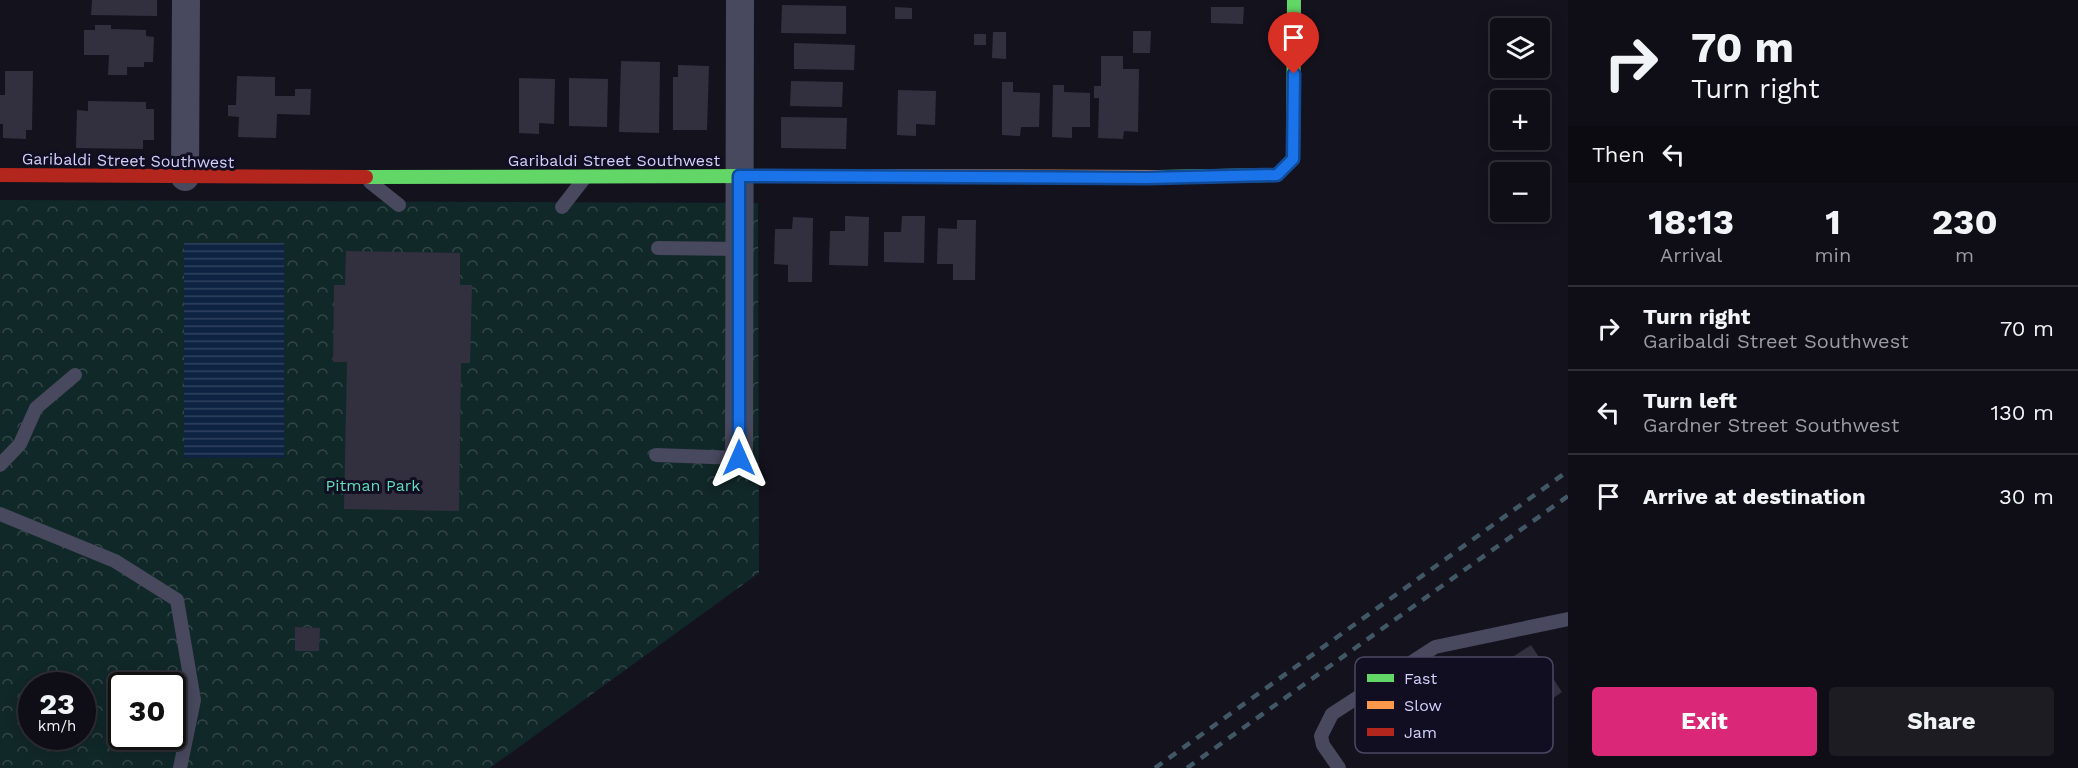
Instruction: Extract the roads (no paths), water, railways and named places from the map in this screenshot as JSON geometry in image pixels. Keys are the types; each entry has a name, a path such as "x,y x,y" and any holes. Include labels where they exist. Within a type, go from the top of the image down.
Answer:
{"street":[{"path":"185,177 186,0"},
{"path":"739,458 740,0"},
{"name":"Garibaldi Street Southwest","path":"0,175 1147,178 1277,175 1293,159 1294,0"}],"lane":[{"path":"562,207 585,176"},
{"path":"363,177 399,205"},
{"path":"658,248 739,249"},
{"path":"0,465 20,444 36,408 75,375"},
{"path":"656,455 739,458"},
{"path":"0,514 115,561 177,600 194,700 180,768"},
{"path":"1420,657 1435,647 1568,619"},
{"path":"1339,768 1323,744 1321,736 1332,714 1355,699"}],"water":[{"path":"184,243 284,243 284,458 184,458"}],"railway":[{"path":"1155,768 1568,471"},
{"path":"1187,768 1568,496"}],"park label":[{"name":"Pitman Park","path":"373,485"}]}
